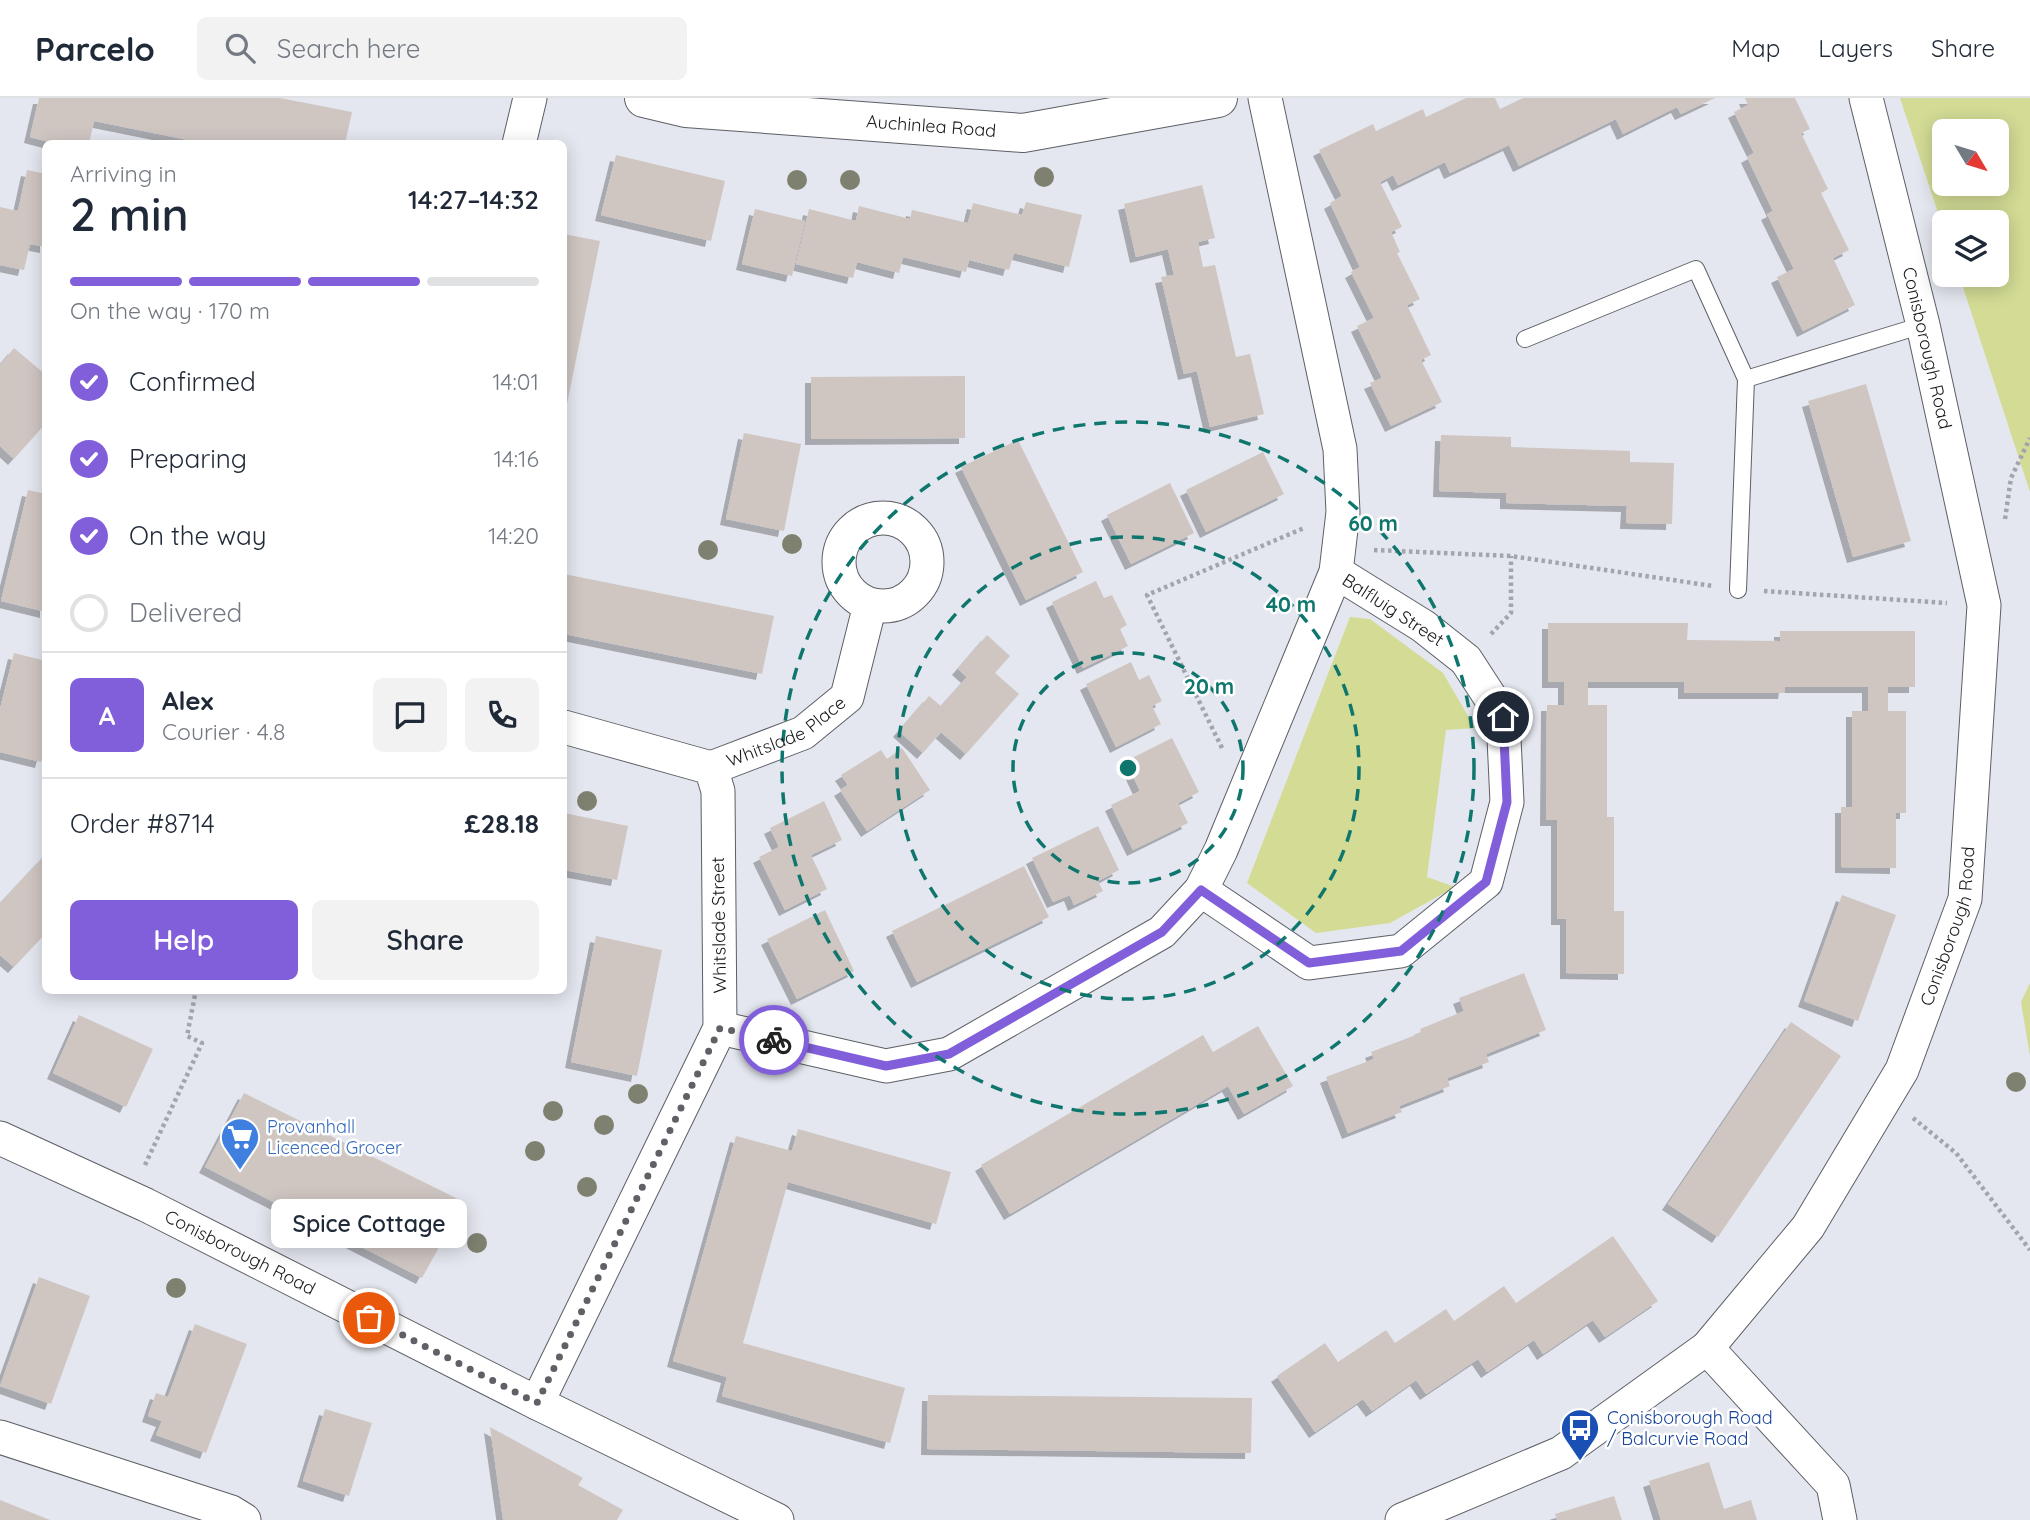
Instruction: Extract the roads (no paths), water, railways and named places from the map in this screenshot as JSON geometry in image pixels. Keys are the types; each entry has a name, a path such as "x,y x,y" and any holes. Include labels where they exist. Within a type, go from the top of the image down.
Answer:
{"street":[{"path":"520,140 530,98"},
{"name":"Auchinlea Road","path":"644,98 686,108 1023,133 1218,98"},
{"name":"Balfluig Street","path":"720,1028 886,1066 949,1054 1162,932 1201,890 1221,850 1337,560 1343,512 1340,449 1265,98"},
{"name":"Conisborough Road","path":"1402,1520 1561,1453 1707,1348 1808,1227 1902,1070 1965,900 1984,605 1923,325 1866,98"},
{"name":"Balfluig Street","path":"1201,890 1309,963 1401,951 1486,882 1507,802 1503,717 1466,660 1337,560"},
{"name":"Whitslade Place","path":"712,768 803,733 848,696 870,605"},
{"path":"567,728 712,768"},
{"name":"Whitslade Street","path":"537,1403 720,1028 718,791 712,768"},
{"name":"Conisborough Road","path":"0,1139 130,1198 537,1403 777,1520"},
{"path":"1707,1348 1833,1485 1840,1520"},
{"path":"0,1437 231,1512 244,1520"}],"lane":[{"path":"1524,339 1696,268 1746,379 1738,590"},
{"path":"1746,379 1923,325"}],"place":[{"name":"Provanhall Licenced Grocer","path":"240,1171"},
{"name":"Spice Cottage","path":"369,1318"},
{"name":"Conisborough Road / Balcurvie Road","path":"1580,1462"}]}
